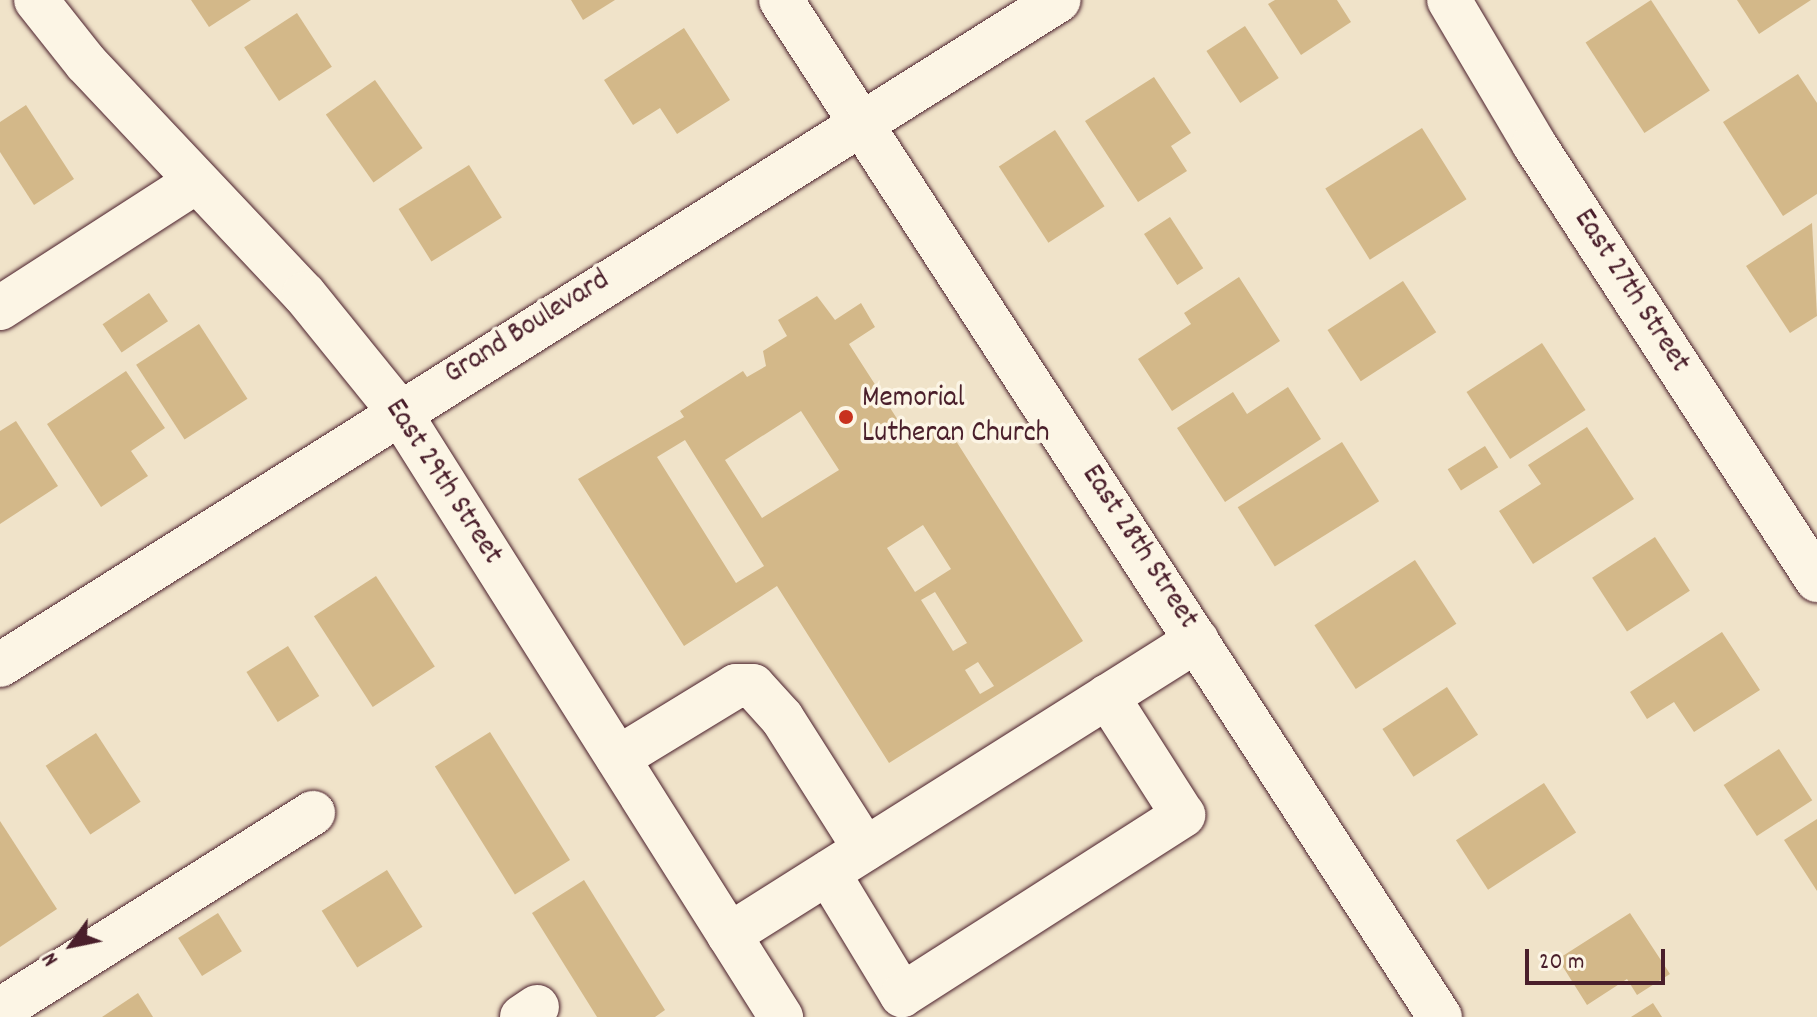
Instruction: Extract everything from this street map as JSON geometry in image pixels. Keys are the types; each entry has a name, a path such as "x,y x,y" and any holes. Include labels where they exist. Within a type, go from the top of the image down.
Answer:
{"street":[{"name":"East 29th Street","path":"36,0 86,63 304,294 398,410 781,1017"},
{"name":"East 28th Street","path":"781,0 1440,1017"},
{"name":"Grand Boulevard","path":"0,665 398,410 1059,0"},
{"name":"East 27th Street","path":"1449,0 1534,144 1817,580"},
{"path":"0,308 197,181"},
{"path":"729,935 1197,640"},
{"path":"618,758 736,686 753,686 782,718 865,849"},
{"path":"828,873 902,995 1183,815 1107,696"},
{"path":"0,1010 313,813"}],"building":[{"path":"191,0 251,0 209,27"},
{"path":"571,0 615,0 583,20"},
{"path":"1275,0 1337,0 1351,22 1301,55 1268,4"},
{"path":"1651,0 1710,91 1644,133 1586,42"},
{"path":"1737,0 1811,0 1759,34"},
{"path":"297,13 332,67 279,101 244,47"},
{"path":"1245,26 1279,78 1240,103 1206,51"},
{"path":"684,28 730,100 677,134 660,108 633,125 604,80"},
{"path":"1798,74 1817,103 1817,194 1783,216 1723,122"},
{"path":"1154,77 1191,133 1171,146 1187,171 1138,202 1085,121"},
{"path":"375,80 423,148 373,182 326,114"},
{"path":"26,105 74,179 34,205 0,152 0,122"},
{"path":"1422,128 1467,199 1370,260 1325,188"},
{"path":"1055,130 1105,206 1048,243 999,166"},
{"path":"469,165 502,218 431,262 399,209"},
{"path":"1170,217 1203,268 1177,285 1144,234"},
{"path":"1812,223 1817,316 1790,333 1746,266"},
{"path":"1239,277 1280,341 1172,411 1138,359 1191,324 1184,313"},
{"path":"1403,281 1436,332 1361,381 1328,330"},
{"path":"149,293 168,321 122,353 103,324"},
{"path":"817,296 835,320 861,303 875,327 849,344 912,442 944,422 1083,641 889,763 777,586 684,646 578,479 684,417 680,411 743,371 747,377 766,366 763,351 787,336 778,320","holes":["801,411 839,470 762,518 725,460","685,440 764,566 736,583 657,457","923,525 951,569 915,592 887,548","935,592 967,643 953,651 921,600","978,662 994,686 980,694 965,670"]},
{"path":"199,324 247,399 185,439 136,365"},
{"path":"1542,343 1586,410 1510,459 1467,392"},
{"path":"126,371 165,428 131,451 148,476 101,507 47,424"},
{"path":"1288,387 1321,439 1225,502 1177,428 1233,392 1247,414"},
{"path":"16,421 58,486 0,524 0,431"},
{"path":"1587,427 1634,499 1533,564 1499,511 1541,484 1528,465"},
{"path":"1342,442 1379,501 1275,567 1238,507"},
{"path":"1485,446 1498,467 1461,491 1448,469"},
{"path":"1655,537 1690,591 1627,632 1592,578"},
{"path":"1415,560 1456,624 1356,689 1314,625"},
{"path":"376,576 435,667 373,707 314,616"},
{"path":"1722,632 1760,690 1694,732 1674,702 1647,719 1630,692"},
{"path":"288,646 319,696 278,722 246,672"},
{"path":"1447,687 1478,735 1413,777 1382,729"},
{"path":"490,732 570,860 515,895 435,766"},
{"path":"96,733 141,802 90,834 46,766"},
{"path":"1779,749 1812,800 1757,836 1724,785"},
{"path":"1544,783 1576,832 1488,890 1456,840"},
{"path":"1817,819 1817,891 1784,840"},
{"path":"0,821 57,909 0,947"},
{"path":"387,870 423,927 357,968 322,911"},
{"path":"584,880 665,1010 655,1017 597,1017 532,913"},
{"path":"218,913 242,951 202,976 178,938"},
{"path":"1630,913 1670,974 1637,995 1627,979 1587,1005 1558,959"},
{"path":"138,993 153,1017 102,1017"},
{"path":"1653,1003 1662,1017 1631,1017"}],"place":[{"name":"Memorial Lutheran Church","path":"846,417"}]}
